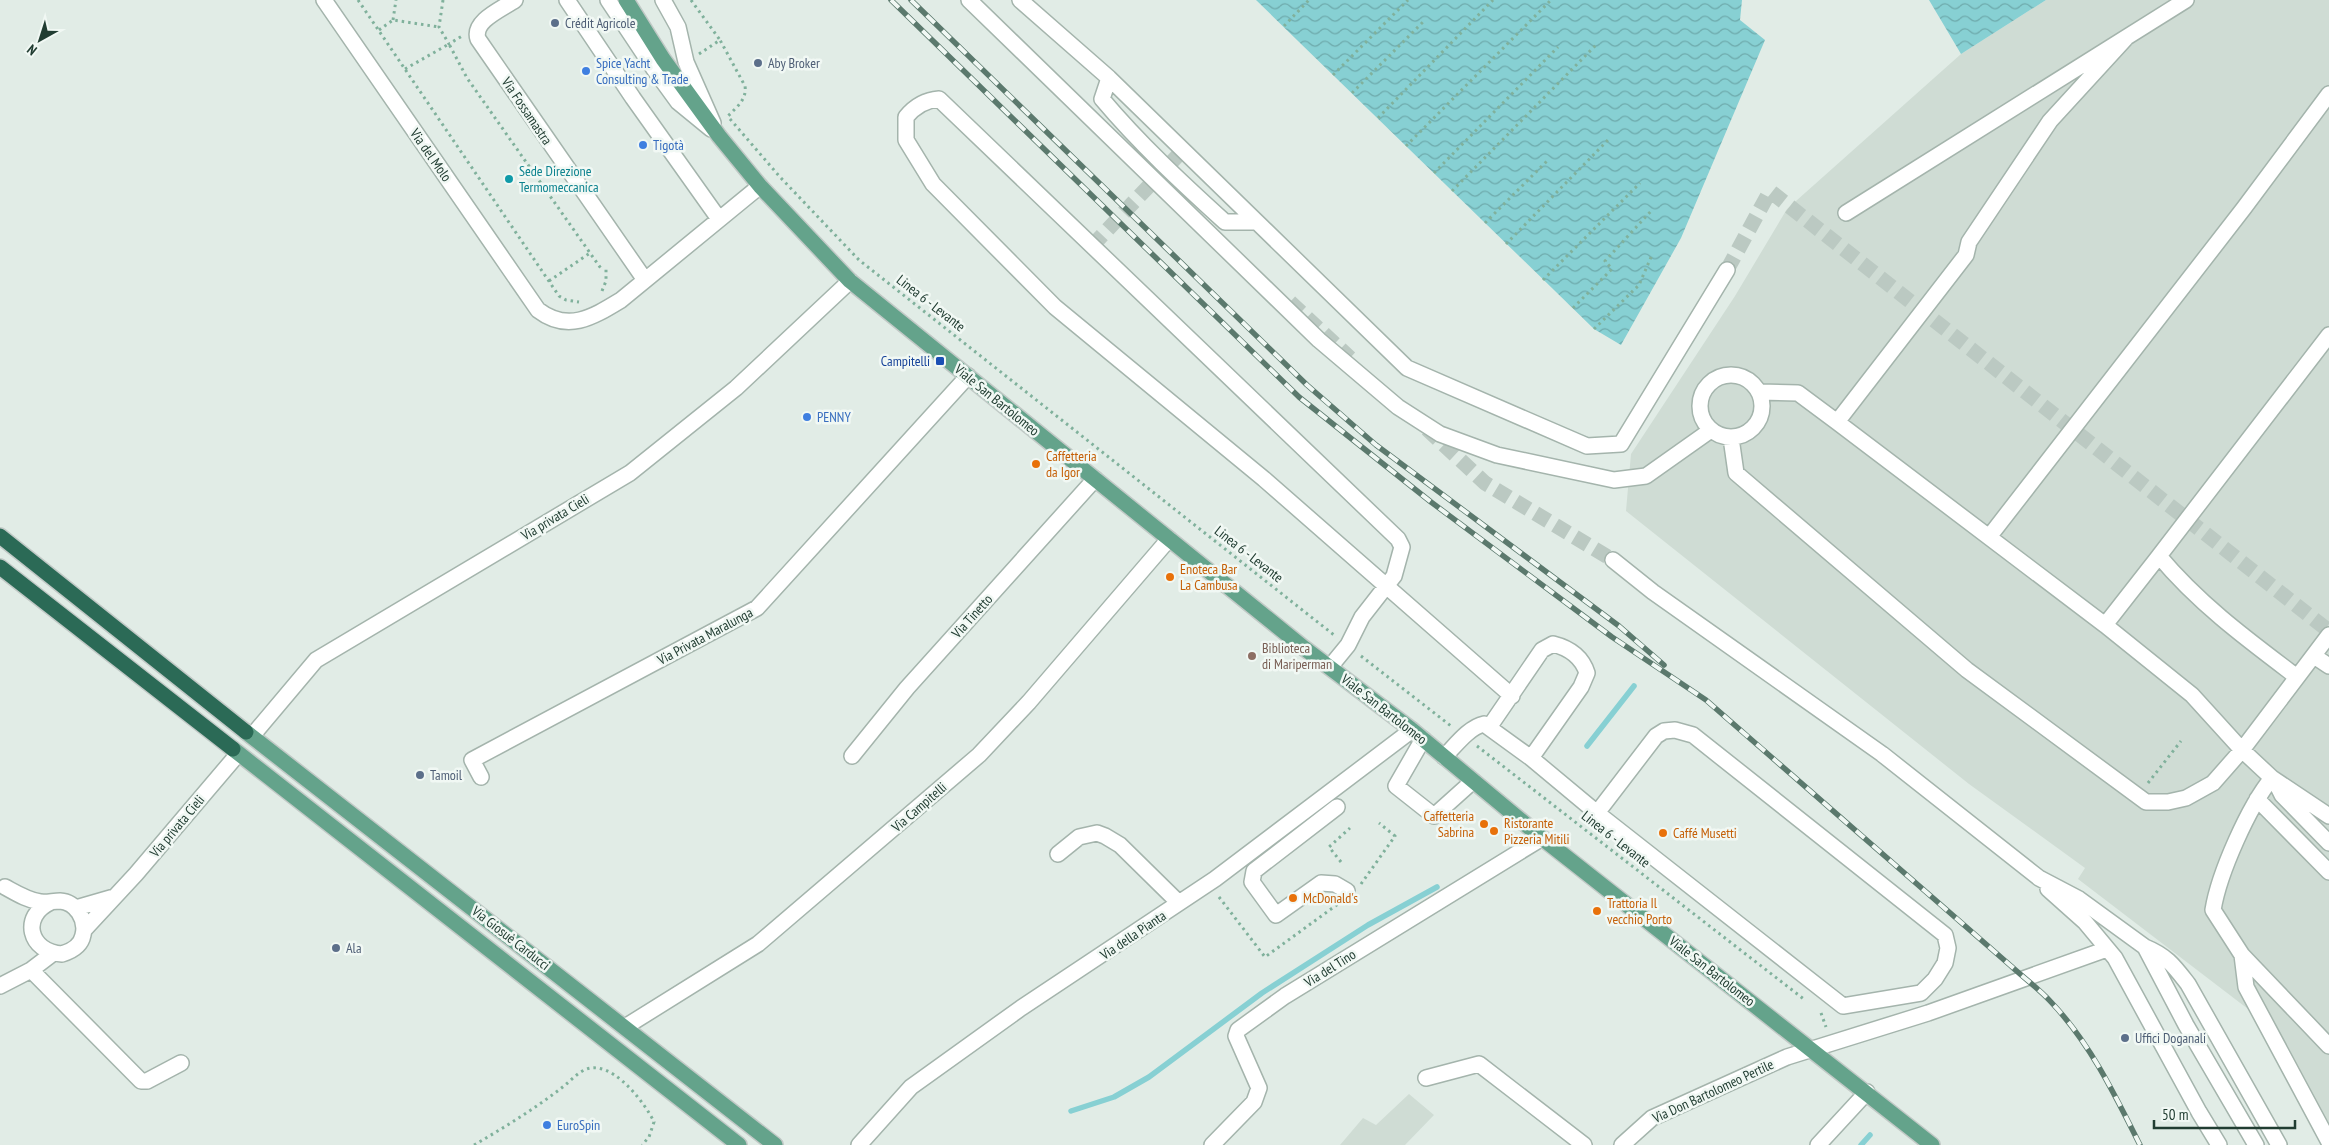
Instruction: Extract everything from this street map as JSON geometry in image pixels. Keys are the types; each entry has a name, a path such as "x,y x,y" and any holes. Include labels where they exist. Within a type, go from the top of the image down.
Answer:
{"highway":[{"path":"0,536 249,734"},
{"path":"0,567 235,751"}],"main road":[{"name":"Viale San Bartolomeo","path":"626,0 663,59 719,136 760,186 850,282 1330,667 1418,734 1542,838 1932,1145"},
{"name":"Via Giosuè Carducci","path":"249,734 775,1145"},
{"name":"Via Giosuè Carducci","path":"235,751 739,1145"}],"street":[{"name":"Via del Molo","path":"324,0 538,310 556,320 585,320 621,300 645,280"},
{"name":"Via Fossamastra","path":"515,0 480,24 477,31 478,40 645,280"},
{"path":"567,0 633,98 719,219"},
{"name":"Viale San Bartolomeo","path":"608,0 678,102 719,136"},
{"path":"663,0 678,27 686,62 719,136"},
{"path":"969,0 1319,340 1398,406 1440,434 1497,455 1614,480 1646,476 1710,430"},
{"path":"1020,0 1109,78 1407,368 1587,446 1621,444 1727,270"},
{"path":"1846,213 2186,0"},
{"path":"1838,422 1966,255 1969,242 2050,121 2127,37"},
{"path":"1109,78 1102,99 1126,128 1225,222 1257,222"},
{"path":"1989,537 2238,216 2329,94"},
{"path":"1330,667 1348,645 1362,617 1386,586 1394,576 1402,547 1398,539 939,99 914,107 906,117 906,140 933,184 1055,307 1234,454 1386,586 1512,696"},
{"path":"645,280 760,186"},
{"name":"Via privata Cieli","path":"249,734 316,660 630,472 736,388 850,282"},
{"path":"2105,625 2329,335"},
{"path":"1736,375 1746,378 1760,392 1763,408 1758,424 1751,432 1730,438 1720,436 1710,430 1704,422 1700,412 1703,392 1709,384 1722,377 1736,375"},
{"name":"Via Privata Maralunga","path":"481,777 472,760 757,608 968,376"},
{"path":"1760,392 1798,393 1838,422 2105,625 2192,695 2242,750 2272,778 2329,816"},
{"path":"1730,438 1736,473 1967,670 2146,802 2186,798 2212,783 2242,750 2329,635"},
{"name":"Via Tinetto","path":"852,756 907,688 1094,479"},
{"name":"Via Campitelli","path":"625,1027 758,944 979,756 1029,702 1169,538"},
{"path":"2159,556 2182,583 2222,619 2297,677"},
{"path":"1613,560 1653,592 1882,754 2038,878 2056,898 2085,922 2108,949 2130,984 2199,1112 2219,1145"},
{"path":"1490,726 1542,650 1553,644 1565,647 1584,662 1587,673 1581,687 1531,758"},
{"path":"2314,656 2329,666"},
{"path":"1444,757 1479,725 1490,726 1597,813 1843,1006 1921,993 1935,980 1945,963 1948,948 1944,936 1693,735 1675,730 1664,731 1656,736 1597,813"},
{"path":"1418,734 1396,786 1434,816 1473,781"},
{"name":"Via della Pianta","path":"859,1145 911,1087 1021,1008 1222,874 1418,734"},
{"name":"Via privata Cieli","path":"85,929 176,827 235,751"},
{"path":"2272,778 2257,798 2217,887 2213,910 2242,955 2329,1046"},
{"path":"2272,778 2282,795 2322,832 2329,843"},
{"path":"2257,798 2329,872"},
{"path":"1338,807 1254,871 1252,882 1276,915 1321,883 1335,884 1347,891"},
{"path":"1058,854 1079,837 1097,834 1105,836 1120,845 1179,903"},
{"name":"Via del Tino","path":"1212,1145 1254,1102 1259,1088 1236,1036 1238,1030 1285,996 1542,838"},
{"path":"2038,878 2079,899 2145,948 2161,953 2173,964 2188,984 2279,1145"},
{"path":"33,919 4,887 27,899 51,902 60,901 76,908 82,918 85,929 83,938 78,946 62,954 52,954 44,950 36,940 32,928 33,919 43,906 51,902"},
{"path":"76,908 115,897"},
{"path":"31,970 36,940"},
{"path":"2145,948 2186,1025 2256,1145"},
{"name":"Via Don Bartolomeo Pertile","path":"1622,1145 1652,1118 1787,1056 1904,1021 2108,949"},
{"path":"0,986 31,970 52,954"},
{"path":"2242,955 2246,987 2329,1142"},
{"path":"31,970 141,1081 148,1081 180,1063"},
{"path":"1921,993 1928,1013"},
{"path":"1426,1078 1479,1064 1584,1145"},
{"path":"1818,1145 1867,1092"}],"path":[{"path":"358,0 559,296 566,300 585,301"},
{"path":"393,20 396,0"},
{"path":"443,0 439,27 467,78 590,253 604,270 606,281 599,295"},
{"path":"691,0 720,40 745,86 746,92 741,103 728,116"},
{"path":"1284,26 1310,0"},
{"path":"1333,75 1408,0"},
{"path":"1378,118 1493,0"},
{"path":"1406,146 1551,0"},
{"path":"378,30 393,20 439,27"},
{"path":"1352,93 1424,21"},
{"path":"686,62 720,40"},
{"path":"405,69 449,44"},
{"path":"1452,191 1597,44"},
{"path":"1434,173 1558,47"},
{"name":"Linea 6 - Levante","path":"722,109 780,177 858,260 1465,737 1809,1003"},
{"path":"1506,244 1609,139"},
{"path":"1486,223 1548,160"},
{"path":"1543,280 1640,183"},
{"path":"1573,308 1612,269 1605,261 1652,210"},
{"path":"549,281 590,253"},
{"path":"1594,329 1639,284 1652,255"},
{"path":"1141,491 1145,486"},
{"path":"2148,784 2181,741"},
{"path":"1341,862 1327,848 1350,828"},
{"path":"1816,1008 1823,1014 1825,1027 1841,1041"},
{"path":"474,1145 540,1104 584,1070 597,1068 614,1074 646,1106 654,1122 649,1137 642,1145"}],"shaded area":[{"path":"2046,0 2329,0 2329,1145 2252,1012 2078,879 2085,868 1969,784 1626,511 1631,454 1735,296 1787,209 1961,54"},
{"path":"1409,1094 1434,1115 1405,1145 1340,1145 1363,1118 1376,1125"}],"water":[{"path":"1256,0 1742,0 1740,20 1765,40 1681,238 1621,345 1594,329"},
{"path":"1929,0 2046,0 1961,54"}],"waterway":[{"path":"1587,746 1634,686"},
{"path":"1071,1111 1114,1097 1149,1077 1262,993 1368,925 1437,887"},
{"path":"1861,1145 1870,1135"}],"tunnel":[{"path":"1092,246 1183,150"},
{"path":"1727,270 1770,191 2329,631"},
{"path":"1290,302 1350,358"},
{"path":"1427,429 1485,483 1613,560"}],"railway":[{"path":"891,0 1299,397 1431,502 1612,637 1706,700 2042,993 2065,1018 2090,1052 2140,1145"},
{"path":"911,0 1307,385 1376,445 1619,626 1664,665"}],"place":[{"name":"Crédit Agricole","path":"555,23"},
{"name":"Aby Broker","path":"758,63"},
{"name":"Spice Yacht Consulting & Trade","path":"586,71"},
{"name":"Tigotà","path":"643,145"},
{"name":"Sede Direzione Termomeccanica","path":"509,179"},
{"name":"Campitelli","path":"940,361"},
{"name":"PENNY","path":"807,417"},
{"name":"Caffetteria da Igor","path":"1036,464"},
{"name":"Enoteca Bar La Cambusa","path":"1170,577"},
{"name":"Biblioteca di Mariperman","path":"1252,656"},
{"name":"Tamoil","path":"420,775"},
{"name":"Caffetteria Sabrina","path":"1484,824"},
{"name":"Ristorante Pizzeria Mitili","path":"1494,831"},
{"name":"Caffé Musetti","path":"1663,833"},
{"name":"McDonald's","path":"1293,898"},
{"name":"Trattoria Il vecchio Porto","path":"1597,911"},
{"name":"Ala","path":"336,948"},
{"name":"Uffici Doganali","path":"2125,1038"},
{"name":"EuroSpin","path":"547,1125"}]}
